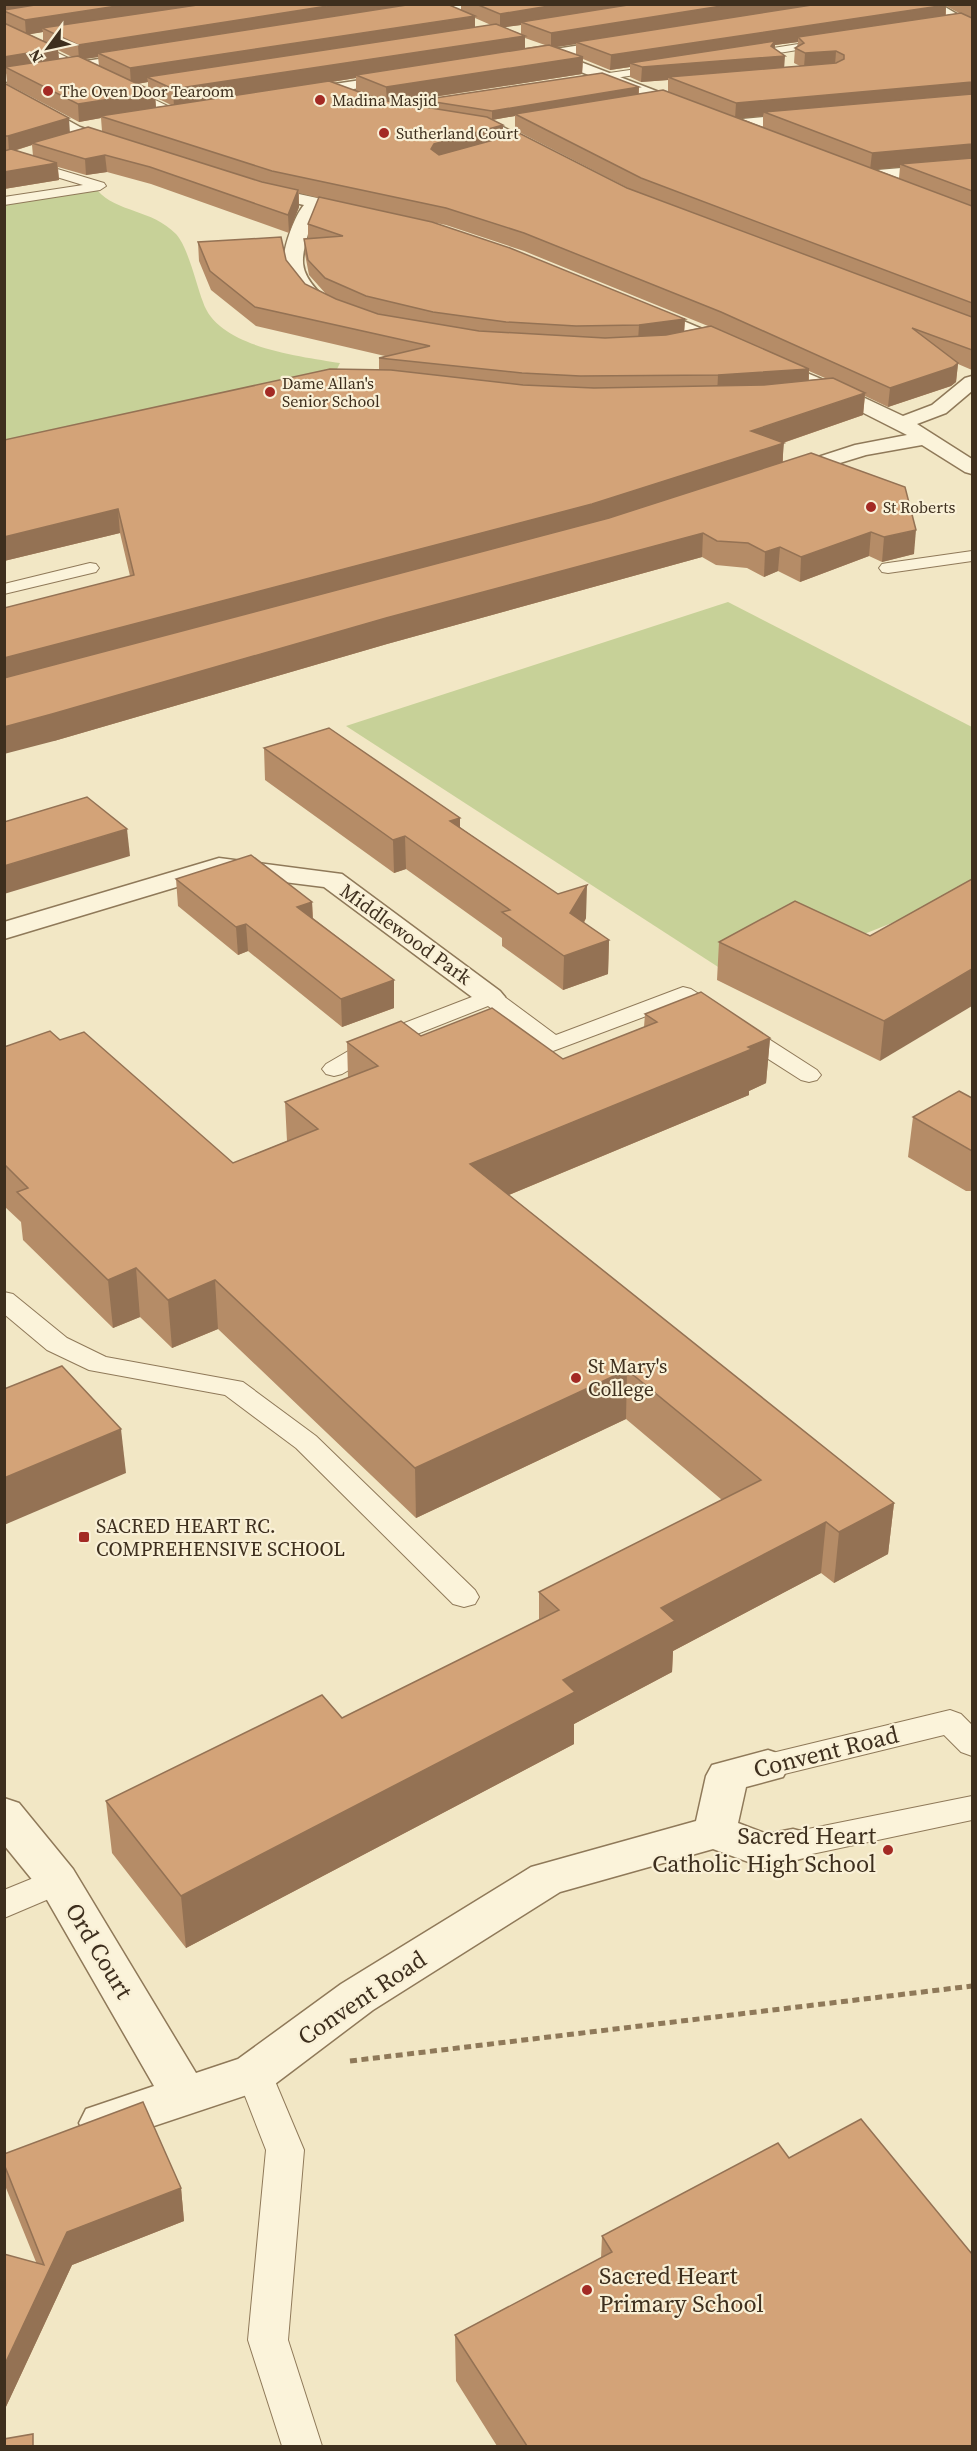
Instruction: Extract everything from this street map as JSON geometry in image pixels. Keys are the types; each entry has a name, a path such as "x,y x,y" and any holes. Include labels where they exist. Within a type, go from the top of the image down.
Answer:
{"street":[{"path":"418,4 467,23"},
{"path":"401,16 480,4"},
{"path":"935,8 966,20"},
{"path":"513,60 640,40"},
{"path":"518,43 636,88 667,92 703,114"},
{"path":"4,78 159,53"},
{"path":"286,96 411,76"},
{"path":"4,89 82,133 134,150"},
{"path":"331,89 382,110 492,127 563,163"},
{"path":"630,105 667,92"},
{"path":"152,117 180,112"},
{"path":"766,138 727,123 824,117"},
{"path":"492,127 515,123"},
{"path":"63,144 82,133 108,124"},
{"path":"7,159 43,150"},
{"path":"898,188 860,174 972,167"},
{"path":"247,187 314,204 378,216"},
{"path":"314,204 305,214 292,258 298,278 313,297 343,312"},
{"path":"625,302 712,337 902,423 972,468"},
{"path":"677,345 712,337"},
{"path":"902,423 939,409 972,382"},
{"path":"765,481 862,449 927,438"},
{"name":"Middlewood Park","path":"4,931 219,866 332,880 490,997"},
{"name":"Convent Road","path":"61,2137 254,2073 357,1997 546,1879 715,1832 727,1776 768,1766"},
{"name":"Ord Court","path":"4,1814 58,1881 184,2095"},
{"path":"715,1832 765,1851 793,1845"}],"lane":[{"path":"938,26 966,20"},
{"path":"4,30 130,91 180,112"},
{"path":"26,40 50,37"},
{"path":"724,58 841,46 777,60"},
{"path":"571,82 677,66"},
{"path":"130,91 154,87"},
{"path":"382,110 465,97"},
{"path":"500,147 523,142"},
{"path":"4,201 100,186 7,159"},
{"path":"810,397 836,392"},
{"path":"888,568 972,556"},
{"path":"4,589 90,568"},
{"path":"334,1069 388,1037 490,997 553,1044 683,994 809,1075"},
{"path":"4,1300 57,1344 99,1364 233,1388 306,1442 464,1597"},
{"name":"Convent Road","path":"768,1766 950,1722 972,1744"},
{"path":"793,1845 972,1808"},
{"path":"4,1905 58,1881"},
{"path":"254,2073 285,2150 268,2340 302,2446"}],"path":[{"path":"348,2062 972,1986"}],"green space":[{"path":"97,190 114,203 156,220 176,234 188,256 203,302 212,318 225,330 242,340 262,347 340,363 333,377 5,448 5,203"},
{"path":"728,602 972,727 972,891 819,952 729,974 346,726"}],"building":[{"path":"41,4 130,4 25,20 4,11"},
{"path":"204,4 340,4 78,45 42,28"},
{"path":"413,4 447,4 475,16 130,68 98,53"},
{"path":"476,4 561,4 500,14"},
{"path":"634,4 734,4 551,33 521,22"},
{"path":"818,4 946,5 611,55 576,42"},
{"path":"961,13 972,18 972,82 736,103 668,77 836,63 844,59 844,55 836,51 805,53 795,48 804,43 798,37"},
{"path":"4,23 58,48 4,57"},
{"path":"496,24 525,36 173,89 147,77"},
{"path":"775,41 771,46 785,56 642,67 630,63"},
{"path":"549,45 583,57 386,87 356,75"},
{"path":"78,56 155,92 78,104 5,67"},
{"path":"602,73 639,87 492,111 422,100"},
{"path":"329,81 381,100 487,117 503,125 434,144 431,149 439,155 519,133 627,188 972,317 972,350 912,328 958,363 953,367 890,388 721,312 524,233 446,208 272,171 100,116"},
{"path":"4,83 69,118 4,136"},
{"path":"663,90 972,206 972,303 641,178 515,114"},
{"path":"972,94 972,144 872,153 764,112"},
{"path":"88,127 262,182 298,190 288,215 150,167 105,155 85,159 32,143"},
{"path":"11,149 57,163 4,172 4,151"},
{"path":"972,158 972,191 900,164"},
{"path":"319,197 432,222 510,248 685,319 639,325 576,326 506,322 433,312 366,296 325,278 308,260 304,239 343,236 308,224"},
{"path":"281,237 286,260 305,284 336,299 378,314 479,331 605,338 666,335 711,326 809,369 718,375 580,376 522,373 379,358 430,346 255,307 210,271 198,242"},
{"path":"330,369 391,370 523,385 594,388 764,385 833,378 865,393 751,431 784,443 592,504 4,658 4,608 134,575 118,509 4,537 4,440"},
{"path":"811,453 905,487 916,530 884,537 871,532 801,557 780,547 765,552 748,543 717,541 703,533 386,618 4,727 4,678 609,518"},
{"path":"329,728 460,818 450,821 558,894 587,885 570,913 609,940 564,956 502,912 510,910 405,836 393,840 264,748"},
{"path":"87,797 127,829 4,866 4,822"},
{"path":"251,855 312,902 297,907 394,980 341,999 246,924 236,927 176,879"},
{"path":"972,879 972,969 884,1021 719,942 795,901 870,936"},
{"path":"701,992 770,1038 748,1047 752,1049 470,1164 894,1503 839,1532 826,1522 661,1608 675,1621 563,1680 575,1692 181,1896 106,1801 322,1695 342,1718 559,1610 539,1592 761,1480 627,1370 415,1468 215,1280 168,1300 136,1268 108,1280 17,1192 28,1188 4,1164 4,1047 50,1031 60,1040 84,1032 233,1163 318,1129 285,1102 378,1066 347,1042 401,1021 421,1036 492,1008 563,1059 657,1022 645,1014"},
{"path":"959,1091 972,1098 972,1151 913,1117"},
{"path":"62,1366 121,1429 4,1478 4,1389"},
{"path":"143,2102 181,2188 67,2232 4,2366 4,2254 44,2265 4,2164 4,2154"},
{"path":"861,2119 972,2254 972,2446 527,2446 455,2335 612,2252 602,2236 778,2143 789,2158"},
{"path":"33,2434 33,2446 4,2446 4,2439"}],"place":[{"name":"The Oven Door Tearoom","path":"48,91"},
{"name":"Madina Masjid","path":"320,100"},
{"name":"Sutherland Court","path":"384,133"},
{"name":"Dame Allan's Senior School","path":"270,392"},
{"name":"St Roberts","path":"871,507"},
{"name":"St Mary's College","path":"576,1378"},
{"name":"SACRED HEART RC. COMPREHENSIVE SCHOOL","path":"84,1537"},
{"name":"Sacred Heart Catholic High School","path":"888,1850"},
{"name":"Sacred Heart Primary School","path":"587,2290"}]}
